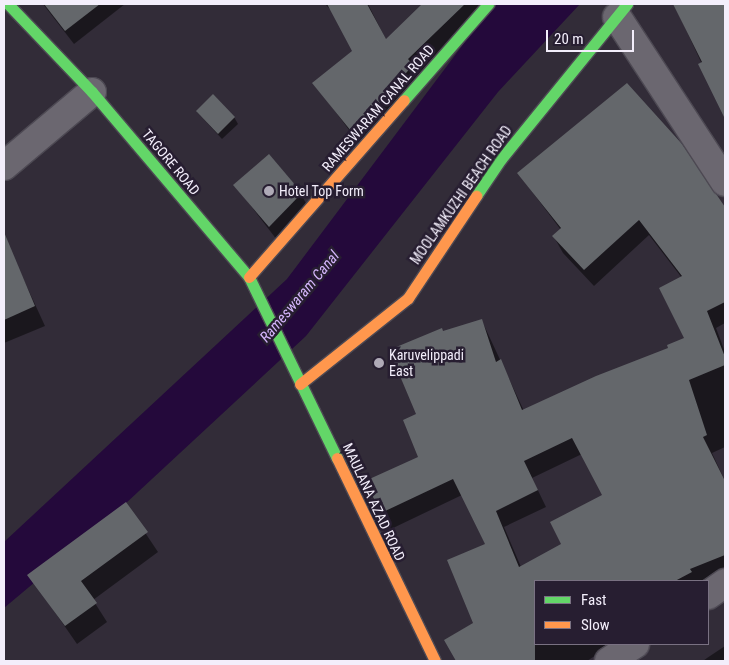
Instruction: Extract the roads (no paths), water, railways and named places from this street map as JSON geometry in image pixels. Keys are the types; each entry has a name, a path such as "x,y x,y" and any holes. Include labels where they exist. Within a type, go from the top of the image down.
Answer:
{"street":[{"name":"TAGORE ROAD","path":"8,4 92,92 251,281 289,354"},
{"name":"RAMESWARAM CANAL ROAD","path":"251,281 488,4"},
{"path":"622,10 725,182"},
{"name":"MOOLAMKUZHI BEACH ROAD","path":"300,384 408,298 501,159 622,10"},
{"path":"4,166 92,92"},
{"name":"MAULANA AZAD ROAD","path":"289,354 300,384 435,661"},
{"path":"709,594 725,583"},
{"path":"609,661 633,645"}],"water":[{"name":"Rameswaram Canal","path":"497,4 580,4 498,92 306,336 97,530 4,608 4,542 287,279 486,14"}],"place":[{"name":"Hotel Top Form","path":"269,191"},
{"name":"Karuvelippadi East","path":"379,363"}]}
